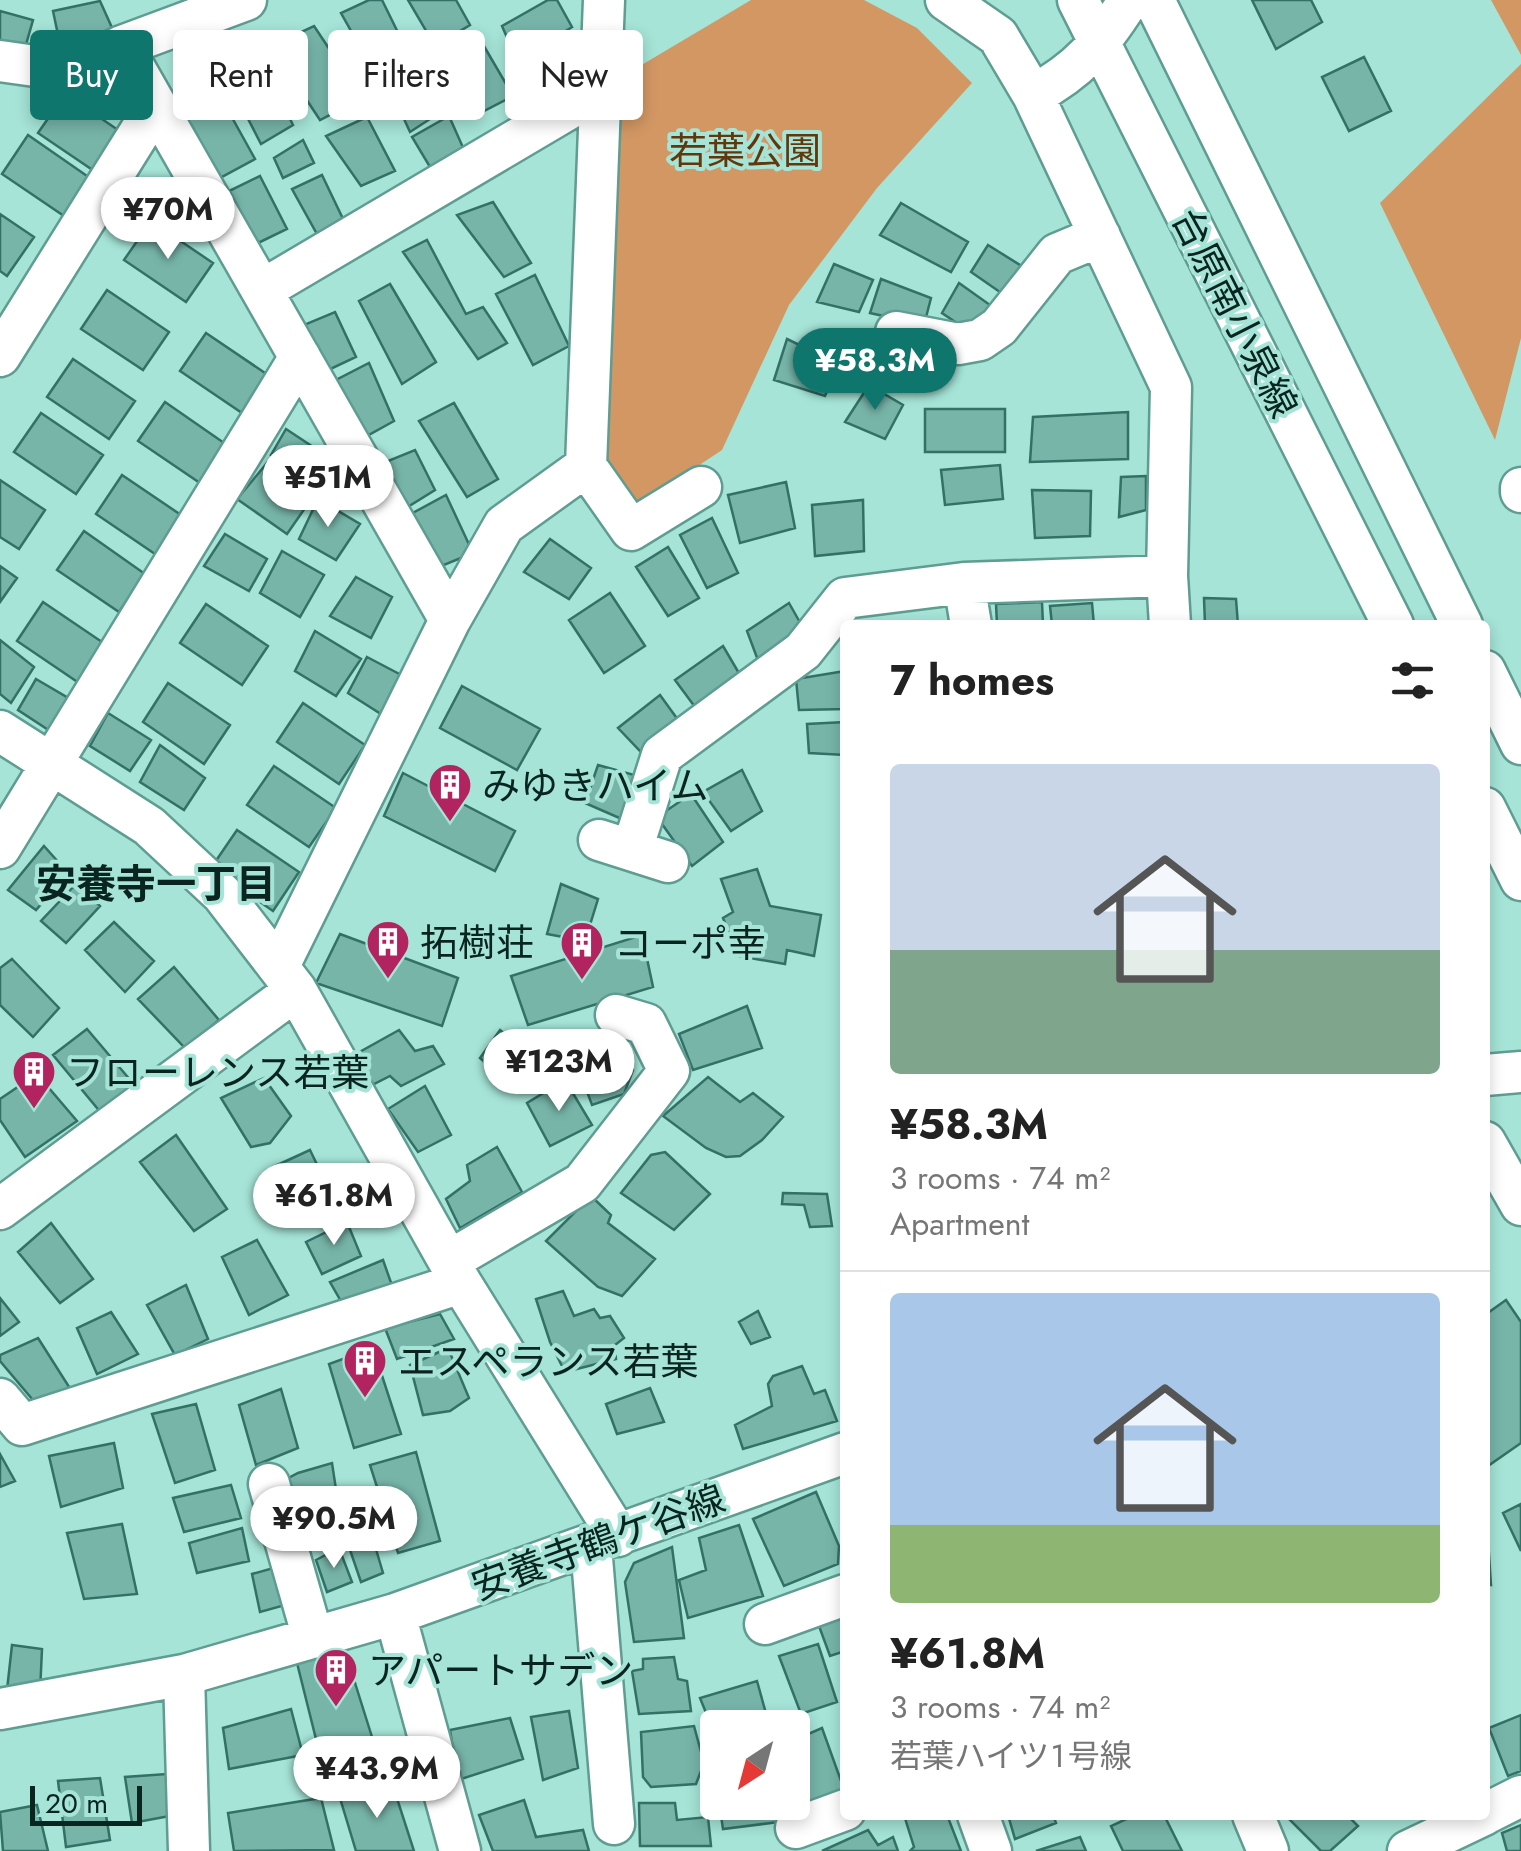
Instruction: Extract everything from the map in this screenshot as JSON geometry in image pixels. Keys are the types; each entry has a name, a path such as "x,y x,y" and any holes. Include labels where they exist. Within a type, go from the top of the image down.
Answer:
{"street":[{"path":"153,34 246,0"},
{"path":"602,30 604,0"},
{"path":"946,0 998,36 1033,95 1171,387 1170,620"},
{"name":"台原南小泉線","path":"1078,0 1390,620"},
{"path":"1033,95 1063,79 1100,45 1129,0"},
{"name":"台原南小泉線","path":"1154,0 1460,620"},
{"path":"0,61 30,65"},
{"path":"153,101 450,620"},
{"path":"0,356 156,106"},
{"path":"262,290 550,120"},
{"path":"598,120 586,466 631,530 700,487"},
{"path":"896,332 958,344 980,340 999,327 1057,254 1100,236"},
{"path":"0,848 300,358"},
{"path":"0,1209 287,978 450,620 504,525 586,466"},
{"path":"633,851 662,755 803,651 845,598 964,583 1168,576"},
{"path":"964,583 970,620"},
{"path":"1490,681 1521,744"},
{"path":"0,730 149,826 222,894 287,978 455,1272 604,1541 614,1824"},
{"path":"1490,818 1521,880"},
{"path":"0,1399 22,1425 455,1272 582,1183 669,1072 646,1024 616,1015"},
{"path":"1490,1075 1521,1072"},
{"path":"1490,1151 1521,1205"},
{"name":"安養寺鶴ケ谷線","path":"0,1709 184,1674 395,1614 840,1455"},
{"path":"269,1484 313,1638"},
{"path":"766,1624 840,1597"},
{"path":"395,1614 460,1851"},
{"path":"184,1674 189,1851"},
{"path":"1490,1816 1521,1796"},
{"path":"796,1828 840,1812"},
{"path":"980,1820 991,1851"},
{"path":"1255,1820 1268,1851"},
{"path":"1408,1851 1472,1827"}],"green space":[{"name":"若葉公園","path":"751,0 864,0 917,28 972,83 877,188 789,305 722,450 636,507 597,453 620,120 643,120 643,64"},
{"path":"1491,0 1521,0 1521,55"},
{"path":"1521,64 1521,338 1495,440 1380,203"}],"building":[{"path":"369,0 382,0 397,30 351,30 341,13"},
{"path":"408,0 456,0 470,25 462,30 426,30"},
{"path":"548,0 557,0 572,27 505,33 502,26"},
{"path":"1252,0 1311,0 1322,22 1276,49"},
{"path":"100,1 113,30 57,30 53,11"},
{"path":"0,11 33,20 25,48 0,43"},
{"path":"314,26 328,47 328,116 320,120 308,102 305,30"},
{"path":"485,48 505,82 505,100 485,110"},
{"path":"1364,57 1391,111 1349,131 1322,77"},
{"path":"47,120 103,120 127,136 100,175 38,133"},
{"path":"183,120 233,120 255,159 218,179"},
{"path":"249,120 291,120 293,125 261,144"},
{"path":"369,120 395,171 361,186 326,136"},
{"path":"404,120 428,120 410,132"},
{"path":"442,120 451,120 465,152 433,172 412,137"},
{"path":"28,135 90,178 64,216 2,174"},
{"path":"303,140 314,163 283,178 274,158"},
{"path":"322,175 344,221 317,234 292,189"},
{"path":"260,176 287,229 258,243 229,191"},
{"path":"493,202 531,263 504,277 457,215"},
{"path":"901,203 968,242 951,272 880,235"},
{"path":"0,214 34,237 7,276 0,271"},
{"path":"151,221 213,263 186,302 124,260"},
{"path":"427,240 466,314 483,307 507,343 478,359 403,252"},
{"path":"988,245 1028,270 1010,299 971,272"},
{"path":"834,264 873,280 859,312 817,302"},
{"path":"535,275 569,346 533,365 496,294"},
{"path":"881,279 931,298 924,325 870,313"},
{"path":"959,283 990,305 973,334 942,313"},
{"path":"390,284 436,362 402,384 359,301"},
{"path":"107,290 169,332 143,370 81,329"},
{"path":"335,312 356,357 324,372 299,327"},
{"path":"206,333 268,375 242,413 180,371"},
{"path":"787,339 839,364 825,396 774,380"},
{"path":"73,359 135,401 109,439 47,397"},
{"path":"369,363 394,421 365,437 332,382"},
{"path":"869,385 903,405 885,439 845,422"},
{"path":"165,402 227,445 200,483 138,441"},
{"path":"454,403 498,479 467,497 419,421"},
{"path":"925,409 1005,409 1005,452 925,452"},
{"path":"1128,412 1128,459 1030,462 1033,417"},
{"path":"41,413 103,455 76,494 14,452"},
{"path":"286,429 342,466 325,490 271,455"},
{"path":"415,450 435,490 406,508 378,465"},
{"path":"267,463 312,498 287,534 237,499"},
{"path":"1000,465 1003,499 945,505 941,470"},
{"path":"122,475 184,517 158,556 96,514"},
{"path":"1146,476 1146,510 1119,517 1121,477"},
{"path":"0,480 45,510 19,549 0,537"},
{"path":"786,482 795,528 740,543 728,495"},
{"path":"1032,490 1091,491 1090,536 1035,538"},
{"path":"446,495 473,553 439,567 409,515"},
{"path":"318,499 360,524 336,560 299,539"},
{"path":"863,500 864,551 815,556 812,505"},
{"path":"712,518 738,573 707,588 680,535"},
{"path":"84,531 145,574 119,612 57,570"},
{"path":"225,534 267,559 249,591 204,566"},
{"path":"550,539 591,568 569,599 524,572"},
{"path":"668,547 699,598 668,616 636,567"},
{"path":"282,551 324,575 300,617 260,593"},
{"path":"0,566 17,578 0,602"},
{"path":"356,577 392,597 371,638 330,616"},
{"path":"610,593 645,646 604,673 569,620"},
{"path":"1204,598 1236,599 1238,620 1205,620"},
{"path":"43,602 105,644 79,683 17,641"},
{"path":"1042,602 1043,620 997,620 996,604"},
{"path":"789,603 806,633 759,663 747,631"},
{"path":"1092,603 1094,620 1051,620 1050,606"},
{"path":"206,604 268,646 242,685 180,643"},
{"path":"315,631 361,659 336,696 295,671"},
{"path":"0,640 34,667 11,703 0,694"},
{"path":"723,646 743,680 698,711 675,680"},
{"path":"367,657 405,677 384,716 348,693"},
{"path":"840,672 840,709 799,710 796,679"},
{"path":"36,679 70,699 50,731 18,710"},
{"path":"168,683 230,725 204,764 143,722"},
{"path":"462,686 540,729 517,770 440,728"},
{"path":"660,695 681,724 641,752 618,728"},
{"path":"303,703 365,745 339,784 277,742"},
{"path":"108,713 151,740 130,771 90,746"},
{"path":"840,722 840,755 809,753 807,724"},
{"path":"160,745 205,778 184,810 140,782"},
{"path":"598,765 638,776 624,820 585,803"},
{"path":"274,766 336,808 309,847 247,805"},
{"path":"742,770 762,811 731,831 703,792"},
{"name":"みゆきハイム","path":"403,773 515,831 495,871 384,816"},
{"path":"691,794 723,842 692,866 657,817"},
{"path":"237,830 299,872 273,911 211,868"},
{"path":"44,846 68,873 36,910 8,890"},
{"path":"757,869 770,906 821,915 814,956 787,950 785,964 738,956 723,918 733,912 721,879"},
{"path":"76,884 100,906 66,943 41,921"},
{"path":"561,884 598,899 585,941 547,934"},
{"path":"114,922 154,961 125,992 85,950"},
{"name":"拓樹荘","path":"340,934 458,978 442,1026 316,983"},
{"name":"コーポ幸","path":"642,935 653,987 528,1025 511,976"},
{"path":"12,959 59,1008 33,1037 0,1005 0,968"},
{"path":"174,967 219,1020 185,1048 138,999"},
{"path":"747,1006 762,1048 693,1070 679,1034"},
{"path":"87,1029 137,1088 102,1114 53,1055"},
{"path":"399,1030 415,1051 433,1046 444,1064 401,1086 390,1076 372,1085 356,1054"},
{"path":"500,1030 542,1065 517,1091 480,1058"},
{"path":"621,1032 633,1070 624,1094 592,1105 573,1054"},
{"name":"フローレンス若葉","path":"37,1074 77,1121 25,1157 0,1120 0,1099"},
{"path":"708,1077 740,1102 753,1093 783,1117 740,1156 726,1157 706,1148 663,1116"},
{"path":"264,1078 291,1116 270,1143 251,1147 221,1098"},
{"path":"565,1080 592,1125 550,1146 527,1103"},
{"path":"425,1086 451,1135 418,1152 388,1109"},
{"path":"176,1135 227,1209 194,1231 140,1162"},
{"path":"497,1147 522,1192 460,1228 446,1199 470,1181 467,1165"},
{"path":"310,1150 337,1206 297,1223 273,1167"},
{"path":"665,1152 710,1194 674,1230 621,1193 651,1155"},
{"path":"783,1193 827,1194 832,1226 810,1227 804,1205 782,1204"},
{"path":"591,1196 611,1215 608,1223 655,1259 622,1296 598,1287 546,1241"},
{"path":"347,1222 361,1256 322,1274 306,1242"},
{"path":"51,1223 93,1279 60,1303 18,1252"},
{"path":"257,1240 288,1295 249,1315 222,1257"},
{"path":"383,1260 395,1294 346,1310 330,1282"},
{"path":"186,1285 208,1339 175,1355 147,1305"},
{"path":"563,1291 574,1316 594,1309 600,1318 610,1316 624,1338 615,1345 616,1359 565,1372 536,1299"},
{"path":"0,1298 19,1322 0,1336"},
{"path":"1506,1300 1521,1322 1521,1443 1490,1465 1490,1311"},
{"path":"758,1311 770,1337 751,1344 739,1322"},
{"path":"111,1312 138,1354 97,1374 77,1328"},
{"path":"440,1314 454,1339 397,1359 385,1328"},
{"path":"38,1338 71,1390 38,1406 0,1361 0,1355"},
{"name":"エスペランス若葉","path":"373,1348 401,1434 354,1448 329,1364"},
{"path":"448,1348 469,1398 450,1411 423,1415 410,1365"},
{"path":"802,1366 814,1394 825,1390 837,1421 743,1449 735,1425 772,1406 768,1384 773,1376"},
{"path":"650,1388 664,1422 617,1434 606,1404"},
{"path":"281,1389 298,1448 256,1465 239,1405"},
{"path":"196,1404 215,1470 175,1483 152,1414"},
{"path":"114,1443 123,1488 61,1507 49,1456"},
{"path":"416,1452 440,1541 398,1553 370,1465"},
{"path":"0,1454 15,1481 0,1487"},
{"path":"332,1463 337,1496 286,1506 283,1481"},
{"path":"231,1485 241,1518 184,1532 173,1498"},
{"path":"816,1492 839,1546 838,1564 784,1586 753,1519"},
{"path":"350,1504 359,1533 327,1546 310,1541 307,1518"},
{"path":"1521,1504 1521,1551 1503,1513"},
{"path":"122,1524 137,1594 84,1599 67,1533"},
{"path":"739,1525 763,1596 688,1618 679,1580 706,1570 699,1538"},
{"path":"242,1528 249,1561 197,1573 189,1543"},
{"path":"373,1539 383,1573 361,1582 349,1547"},
{"path":"672,1547 684,1638 634,1642 625,1582 634,1563"},
{"path":"339,1548 352,1582 327,1592 316,1560"},
{"path":"277,1567 289,1604 260,1612 252,1574"},
{"path":"840,1619 840,1653 830,1656 819,1626"},
{"path":"818,1644 837,1702 810,1711 799,1710 779,1656"},
{"path":"12,1645 42,1649 40,1692 7,1690"},
{"name":"アパートサデン","path":"345,1651 377,1753 322,1763 297,1663"},
{"path":"674,1657 678,1679 687,1681 691,1711 639,1714 632,1671 643,1669 643,1659"},
{"path":"757,1681 765,1710 705,1710 700,1698"},
{"path":"291,1709 303,1755 229,1769 223,1728"},
{"path":"569,1711 578,1768 543,1780 531,1717"},
{"path":"1521,1715 1521,1771 1508,1776 1490,1728"},
{"path":"510,1718 523,1759 458,1780 450,1730"},
{"path":"694,1726 700,1748 696,1784 651,1787 643,1777 641,1732"},
{"path":"822,1728 840,1778 840,1794 810,1807 810,1733"},
{"path":"167,1774 175,1815 132,1823 125,1777"},
{"path":"100,1778 110,1840 66,1847 58,1781"},
{"path":"392,1783 414,1851 356,1851 340,1798"},
{"path":"321,1798 334,1850 234,1851 228,1813"},
{"path":"524,1800 536,1837 583,1830 589,1851 493,1851 479,1815"},
{"path":"639,1803 675,1803 677,1820 708,1820 711,1846 640,1846"},
{"path":"37,1805 48,1851 3,1851 0,1812"},
{"path":"722,1820 779,1822 723,1829"},
{"path":"906,1820 949,1820 961,1851 910,1851 914,1847"},
{"path":"1009,1820 1055,1820 1056,1823 1015,1839"},
{"path":"1124,1820 1166,1820 1182,1851 1123,1851 1111,1826"},
{"path":"1290,1820 1352,1820 1358,1826 1330,1851 1321,1851"},
{"path":"1521,1825 1521,1851 1507,1851 1502,1833"},
{"path":"868,1830 878,1845 893,1837 898,1851 822,1851"},
{"path":"1080,1837 1086,1851 1036,1851"}],"place":[{"name":"みゆきハイム","path":"450,823"},
{"name":"拓樹荘","path":"388,980"},
{"name":"コーポ幸","path":"582,981"},
{"name":"フローレンス若葉","path":"34,1110"},
{"name":"エスペランス若葉","path":"365,1399"},
{"name":"アパートサデン","path":"336,1708"}],"district":[{"name":"安養寺一丁目","path":"156,884"}]}
